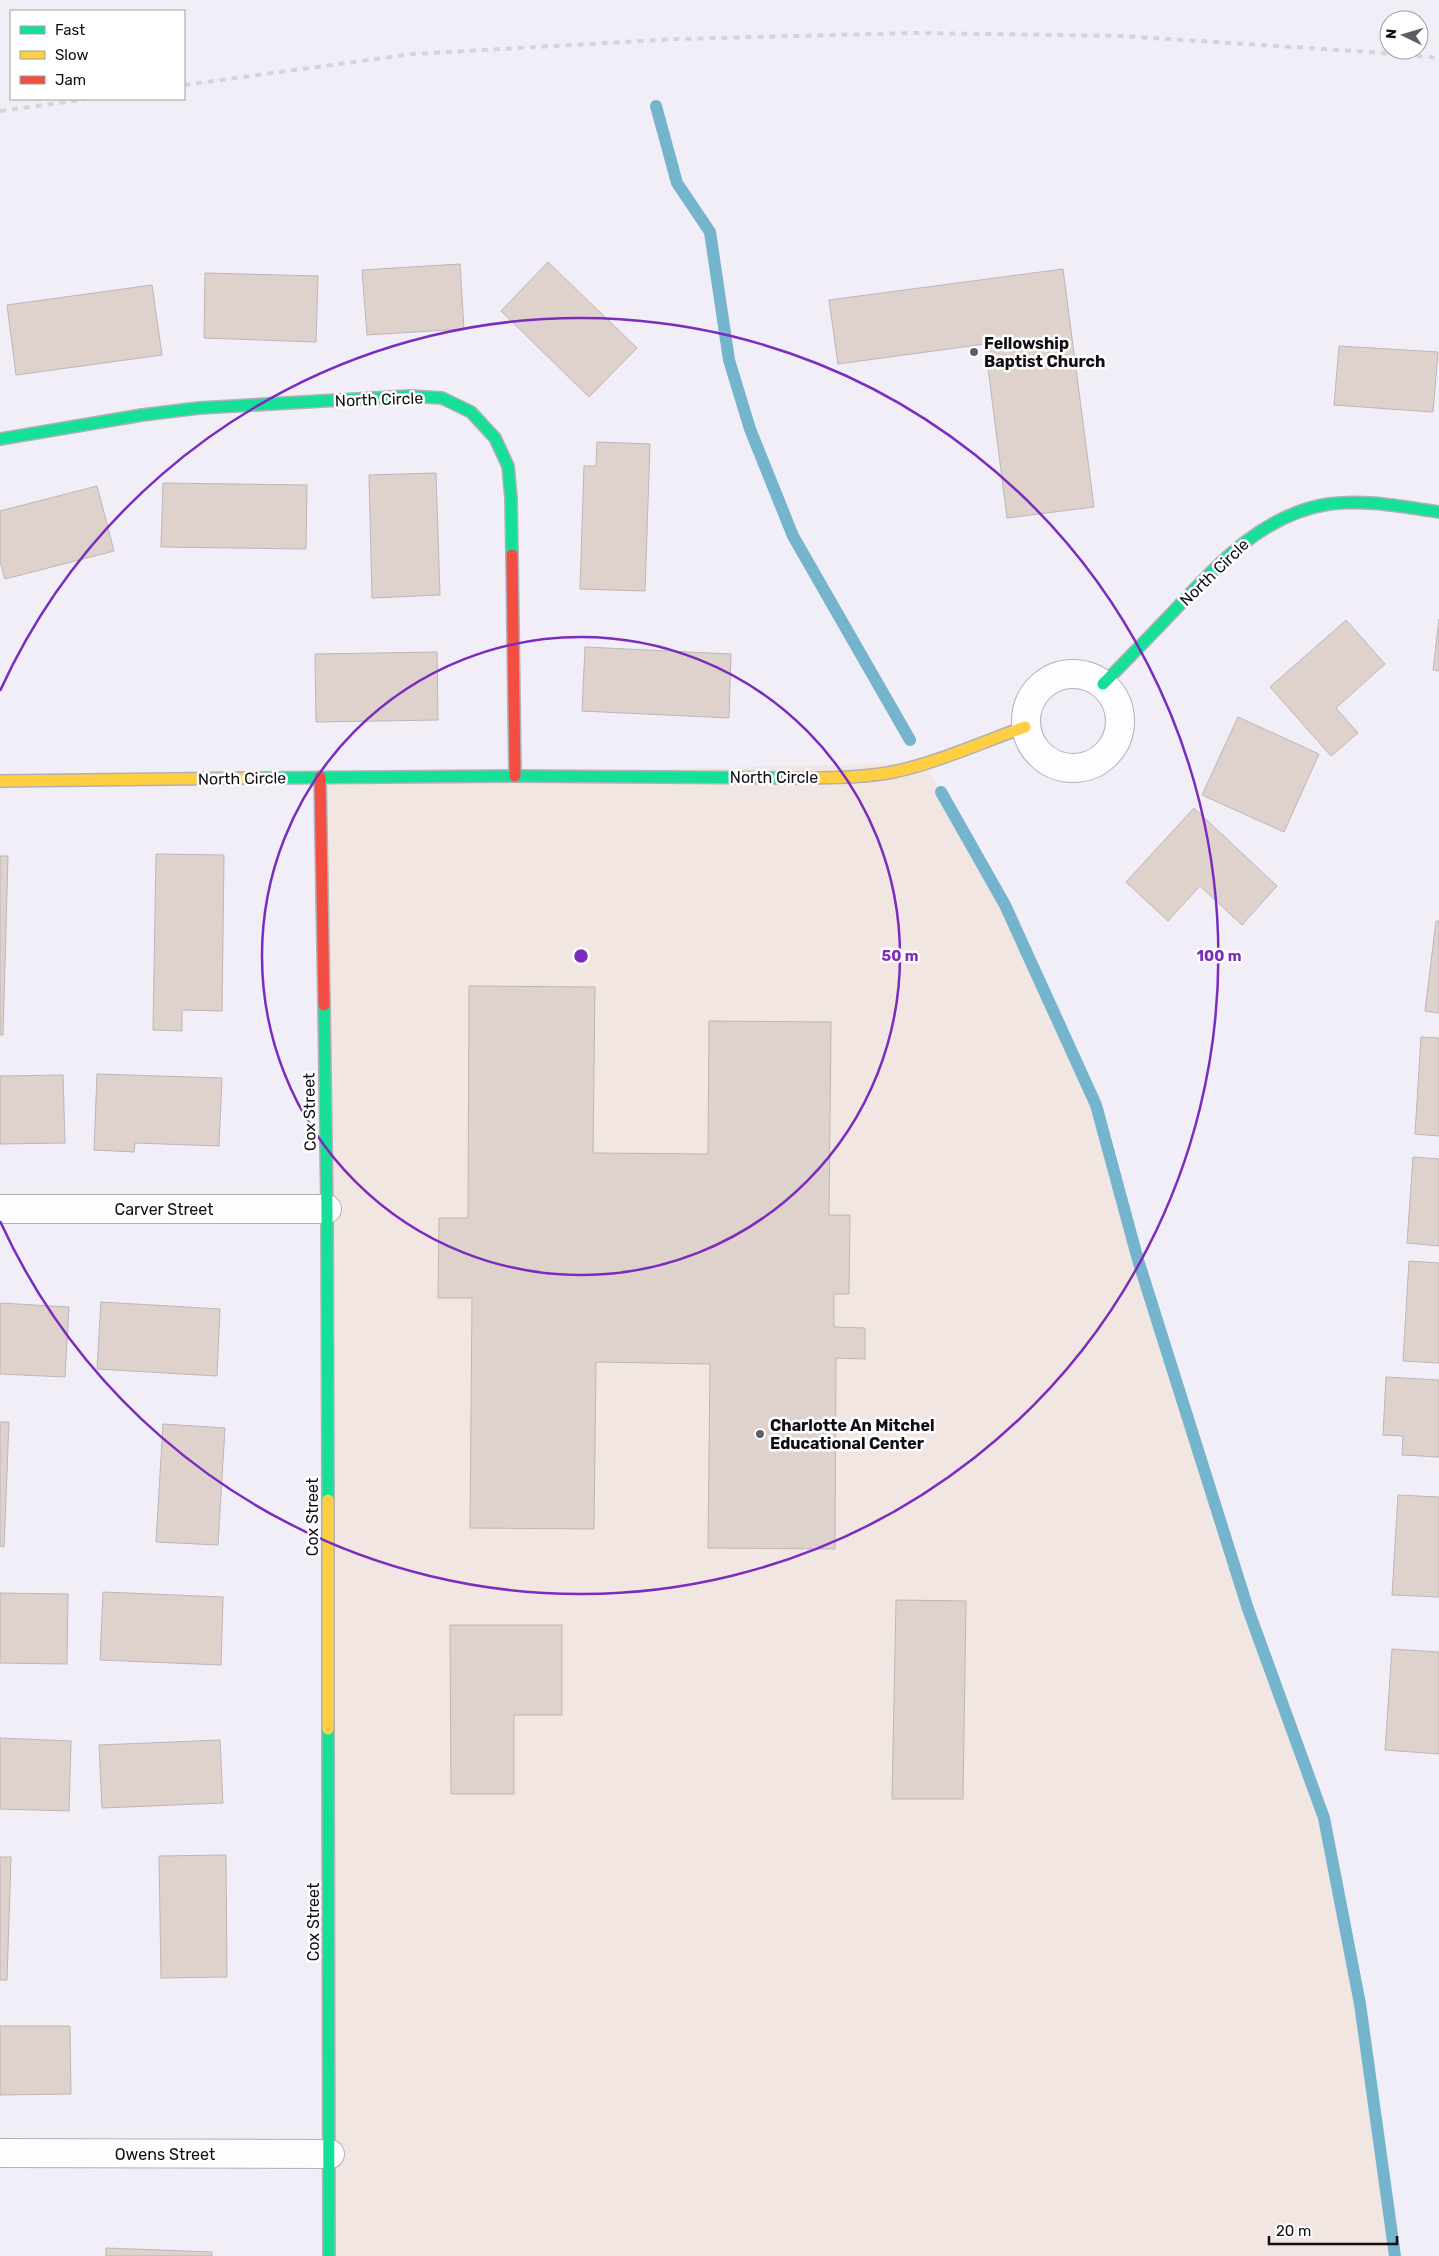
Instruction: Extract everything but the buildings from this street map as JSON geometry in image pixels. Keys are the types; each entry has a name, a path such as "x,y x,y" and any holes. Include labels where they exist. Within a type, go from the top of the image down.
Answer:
{"street":[{"name":"North Circle","path":"0,439 142,415 199,408 401,397 442,398 471,412 495,438 508,466 512,498 515,776"},
{"name":"North Circle","path":"1104,684 1235,548 1264,527 1296,512 1328,504 1360,502 1439,512"},
{"path":"1073,673 1089,676 1104,684 1113,696 1119,710 1120,725 1116,739 1109,752 1097,762 1083,768 1068,769 1054,765 1040,756 1030,743 1025,727 1026,711 1032,696 1042,684 1057,676 1073,673"},
{"name":"North Circle","path":"0,782 515,776 834,778 888,774 1025,727"},
{"name":"Cox Street","path":"320,777 327,1208 329,2256"},
{"name":"Carver Street","path":"0,1209 327,1208"},
{"name":"Owens Street","path":"0,2153 330,2154"}],"shaded area":[{"name":"Charlotte An Mitchel Educational Center","path":"924,763 1005,905 1096,1105 1138,1260 1248,1609 1324,1818 1360,2004 1395,2256 329,2256 320,777"}],"waterway":[{"path":"656,106 677,183 710,232 729,360 750,429 793,536 910,740"},
{"path":"941,792 1005,905 1096,1105 1138,1260 1248,1609 1324,1818 1360,2004 1395,2256"}],"railway":[{"path":"185,85 413,54 677,39 915,33 1122,36 1439,58"},
{"path":"0,111 80,100"}],"traffic: fast":[{"path":"0,439 142,415 199,408 410,396 442,398 471,412 495,438 508,466 511,498 512,555"},
{"path":"1103,684 1223,560 1261,530 1282,519 1305,510 1329,504 1356,502 1439,512"},
{"path":"263,778 515,776 793,778"},
{"path":"324,1005 328,1500"},
{"path":"328,1729 329,2256"}],"traffic: slow":[{"path":"793,778 828,778 888,773 922,765 1025,727"},
{"path":"0,781 263,778"},
{"path":"328,1500 328,1729"}],"traffic: jam":[{"path":"512,555 515,776"},
{"path":"320,777 324,1005"}],"place":[{"name":"Fellowship Baptist Church","path":"974,352"},
{"name":"Charlotte An Mitchel Educational Center","path":"760,1434"}]}
